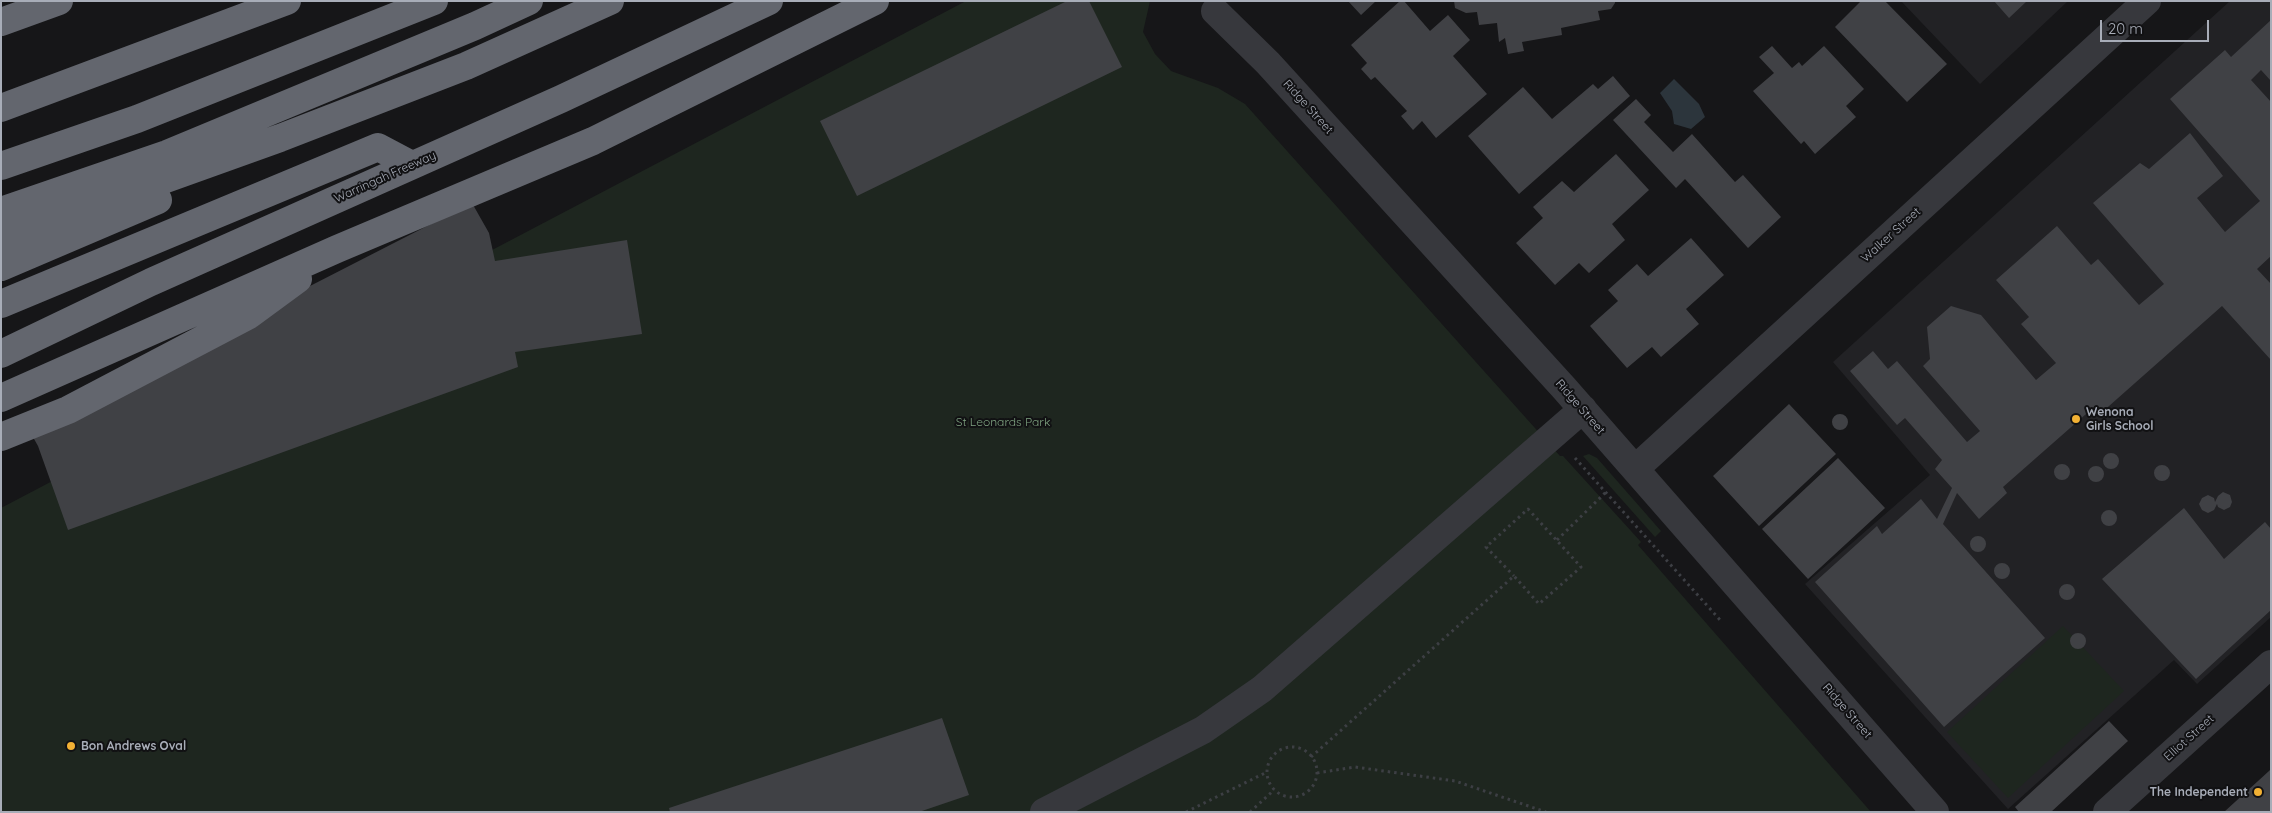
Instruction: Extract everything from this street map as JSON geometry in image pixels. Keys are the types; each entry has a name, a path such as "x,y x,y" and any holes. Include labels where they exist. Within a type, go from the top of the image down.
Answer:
{"highway":[{"path":"1,22 60,1"},
{"path":"1,108 288,1"},
{"path":"1,166 137,119 434,1"},
{"path":"1,211 167,154 328,88 529,1"},
{"path":"1,238 280,138 466,66 610,1"},
{"name":"Warringah Freeway","path":"1,354 151,282 412,165 769,1"},
{"path":"1,398 337,249 593,141 876,1"},
{"path":"1,267 142,206 246,168 280,138"},
{"path":"1,304 378,147 412,165"},
{"path":"1,437 68,410 249,315 337,249"}],"street":[{"name":"Walker Street","path":"1635,469 2147,1"},
{"name":"Ridge Street","path":"1215,11 1268,63 1583,410 1935,812"},
{"path":"1044,812 1203,730 1262,689 1583,410"},
{"name":"Elliot Street","path":"2107,812 2271,664"}],"path":[{"path":"1556,540 1606,492"},
{"path":"1528,509 1581,567 1539,604 1514,576 1486,547 1528,509"},
{"path":"1311,757 1514,576"},
{"path":"1298,749 1311,757 1317,773 1311,788 1297,797 1281,795 1274,790 1269,783 1267,772 1270,760 1275,753 1282,750 1298,749"},
{"path":"1317,773 1355,767 1455,781 1546,812"},
{"path":"1186,812 1267,772"},
{"path":"1250,812 1274,790"}],"shaded area":[{"path":"1901,1 2068,1 1980,84"},
{"name":"Wenona Girls School","path":"2230,1 2271,1 2271,617 2197,684 2174,660 2008,809 1805,584 1930,475 1833,362"},
{"path":"1674,79 1699,104 1705,117 1691,129 1674,124 1672,111 1660,93"}],"green space":[{"name":"St Leonards Park","path":"966,1 1150,1 1143,32 1155,54 1171,71 1218,88 1245,104 1560,456 1563,456 1641,542 1638,545 1871,812 1,812 1,508"},
{"path":"1589,454 1597,458 1661,531 1655,537 1583,456"},
{"path":"2063,626 2124,691 2008,798 1947,732"}],"building":[{"path":"1067,1 1089,1 1122,67 857,196 820,121"},
{"path":"1348,1 1376,1 1361,15"},
{"path":"1400,1 1404,1 1430,31 1448,15 1470,40 1453,56 1487,94 1436,138 1422,121 1413,130 1401,116 1407,111 1375,77 1371,80 1361,69 1367,63 1351,45"},
{"path":"1454,1 1615,1 1615,3 1611,9 1598,11 1600,20 1561,28 1562,35 1522,42 1524,51 1508,54 1505,38 1499,42 1497,23 1479,25 1477,12 1466,13 1455,8"},
{"path":"1861,1 1885,1 1947,64 1907,102 1835,27"},
{"path":"1994,1 2027,1 2009,18"},
{"path":"2271,20 2271,81 2261,70 2251,80 2271,102 2271,256 2257,269 2271,284 2271,360 2222,306 2100,414 2094,407 2003,487 2007,493 1979,519 1957,493 1943,524 2045,638 1944,727 1815,582 1877,526 1882,534 1921,499 1937,519 1952,488 1935,469 1942,460 1905,418 1897,425 1850,371 1873,351 1888,369 1897,361 1967,442 1980,431 1923,366 1930,359 1927,327 1951,306 1981,315 2036,380 2056,363 2021,324 2029,317 1996,280 2057,226 2091,265 2098,259 2139,305 2164,284 2093,203 2140,163 2149,169 2190,133 2223,176 2197,198 2225,232 2260,201 2170,99 2225,50 2231,57"},
{"path":"1772,46 1792,68 1799,62 1802,66 1824,46 1864,89 1846,106 1856,117 1815,154 1804,141 1801,144 1753,91 1774,73 1759,57"},
{"path":"1613,76 1630,96 1519,194 1468,136 1523,87 1552,119 1593,84 1598,89"},
{"path":"1636,99 1651,115 1644,122 1673,152 1692,134 1735,182 1743,175 1781,217 1748,248 1685,179 1676,188 1613,120"},
{"path":"1616,154 1649,190 1612,224 1625,240 1589,273 1579,263 1555,285 1516,243 1543,218 1533,207 1562,181 1574,192"},
{"path":"472,203 489,233 495,261 627,240 642,334 515,352 518,367 68,530 38,446 29,430"},
{"path":"1691,238 1724,275 1686,309 1699,324 1661,357 1652,347 1627,368 1590,326 1618,301 1608,290 1637,264 1648,276"},
{"path":"1789,404 1836,454 1759,526 1713,476"},
{"path":"1837,414 1843,414 1848,419 1846,428 1837,430 1832,425 1832,419"},
{"path":"2111,453 2117,455 2119,461 2117,467 2111,469 2105,467 2103,461 2105,455"},
{"path":"1838,458 1885,508 1808,579 1762,529"},
{"path":"2062,464 2068,466 2070,472 2068,478 2062,480 2056,478 2054,472 2056,466"},
{"path":"2159,465 2165,465 2170,470 2168,479 2159,481 2154,476 2154,470"},
{"path":"2093,466 2099,466 2104,471 2102,480 2093,482 2088,477 2088,471"},
{"path":"2223,492 2230,495 2232,502 2230,507 2224,510 2218,507 2217,504 2214,510 2208,513 2202,510 2199,504 2202,498 2208,495 2214,498 2215,502"},
{"path":"2184,508 2224,559 2265,522 2271,529 2271,610 2196,679 2102,579"},
{"path":"2109,510 2115,512 2117,518 2115,524 2109,526 2103,524 2101,518 2103,512"},
{"path":"1975,536 1981,536 1986,541 1984,550 1975,552 1970,547 1970,541"},
{"path":"1999,563 2005,563 2010,568 2008,577 1999,579 1994,574 1994,568"},
{"path":"2064,584 2070,584 2075,589 2073,598 2064,600 2059,595 2059,589"},
{"path":"2075,633 2081,633 2086,638 2084,647 2075,649 2070,644 2070,638"},
{"path":"942,718 969,795 919,812 670,812 669,808"},
{"path":"2109,721 2128,741 2051,812 2019,812 2015,807"},
{"name":"The Independent","path":"2271,769 2271,812 2224,812 2269,771"}],"place":[{"name":"Wenona Girls School","path":"2076,419"},
{"name":"Bon Andrews Oval","path":"71,746"},
{"name":"The Independent","path":"2258,792"}]}
